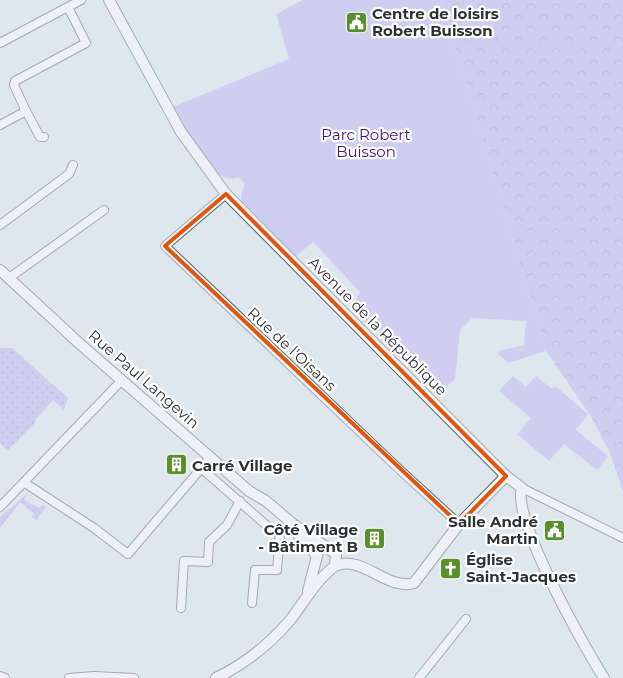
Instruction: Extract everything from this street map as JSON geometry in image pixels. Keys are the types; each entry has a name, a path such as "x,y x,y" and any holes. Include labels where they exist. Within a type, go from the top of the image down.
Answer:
{"street":[{"path":"0,43 81,0"},
{"name":"Avenue de la République","path":"109,0 182,132 226,194 506,476 522,488"},
{"path":"44,137 40,137 14,85 16,81 86,43 68,7"},
{"path":"0,125 26,111"},
{"path":"0,225 69,174 72,165"},
{"name":"Rue de l'Oisans","path":"226,194 165,246 459,524"},
{"path":"9,278 104,210"},
{"name":"Rue Paul Langevin","path":"0,270 210,458 261,500 264,507 286,528 309,543 316,558"},
{"path":"0,507 122,380"},
{"path":"25,483 94,528 128,554 210,458"},
{"path":"201,468 273,531 286,528 277,570 255,570 252,603"},
{"path":"316,558 320,568 348,563 401,583 414,583 459,524 506,476"},
{"path":"604,678 585,647 536,548 522,505 520,495 522,488 623,538"},
{"path":"181,608 184,561 208,562 209,542 227,526 240,501"},
{"name":"Rue Paul Langevin","path":"286,528 332,550 358,566"},
{"path":"216,678 253,656 291,618 325,573 333,567 337,558 332,550 320,550 305,598"},
{"path":"420,678 466,620"},
{"path":"0,676 5,678"},
{"path":"69,678 94,676 134,678"}],"highlighted area":[{"path":"226,194 506,476 459,524 165,246"}],"green space":[{"name":"Parc Robert Buisson","path":"303,0 441,0 546,351 508,363 498,354 499,351 524,345 526,321 472,318 460,330 455,379 446,387 429,380 374,325 365,323 352,307 360,292 313,242 295,257 242,204 241,196 245,183 238,177 229,178 219,174 209,165 191,140 173,107 289,59 276,14"},
{"path":"441,0 623,0 623,491 610,453 590,415 546,351"},
{"path":"0,348 12,348 68,398 64,410 53,400 35,420 36,422 7,451 0,443"},
{"path":"513,376 526,387 536,376 552,389 555,386 588,414 576,430 608,456 597,470 564,444 549,461 517,434 531,418 499,391"},
{"path":"28,493 24,500 39,508 43,505 46,507 36,520 32,517 34,513 20,502 0,528 0,517"}],"place":[{"name":"Centre de loisirs Robert Buisson","path":"356,22"},
{"name":"Carré Village","path":"176,465"},
{"name":"Salle André Martin","path":"554,530"},
{"name":"Côté Village - Bâtiment B","path":"374,538"},
{"name":"Église Saint-Jacques","path":"450,568"}]}
